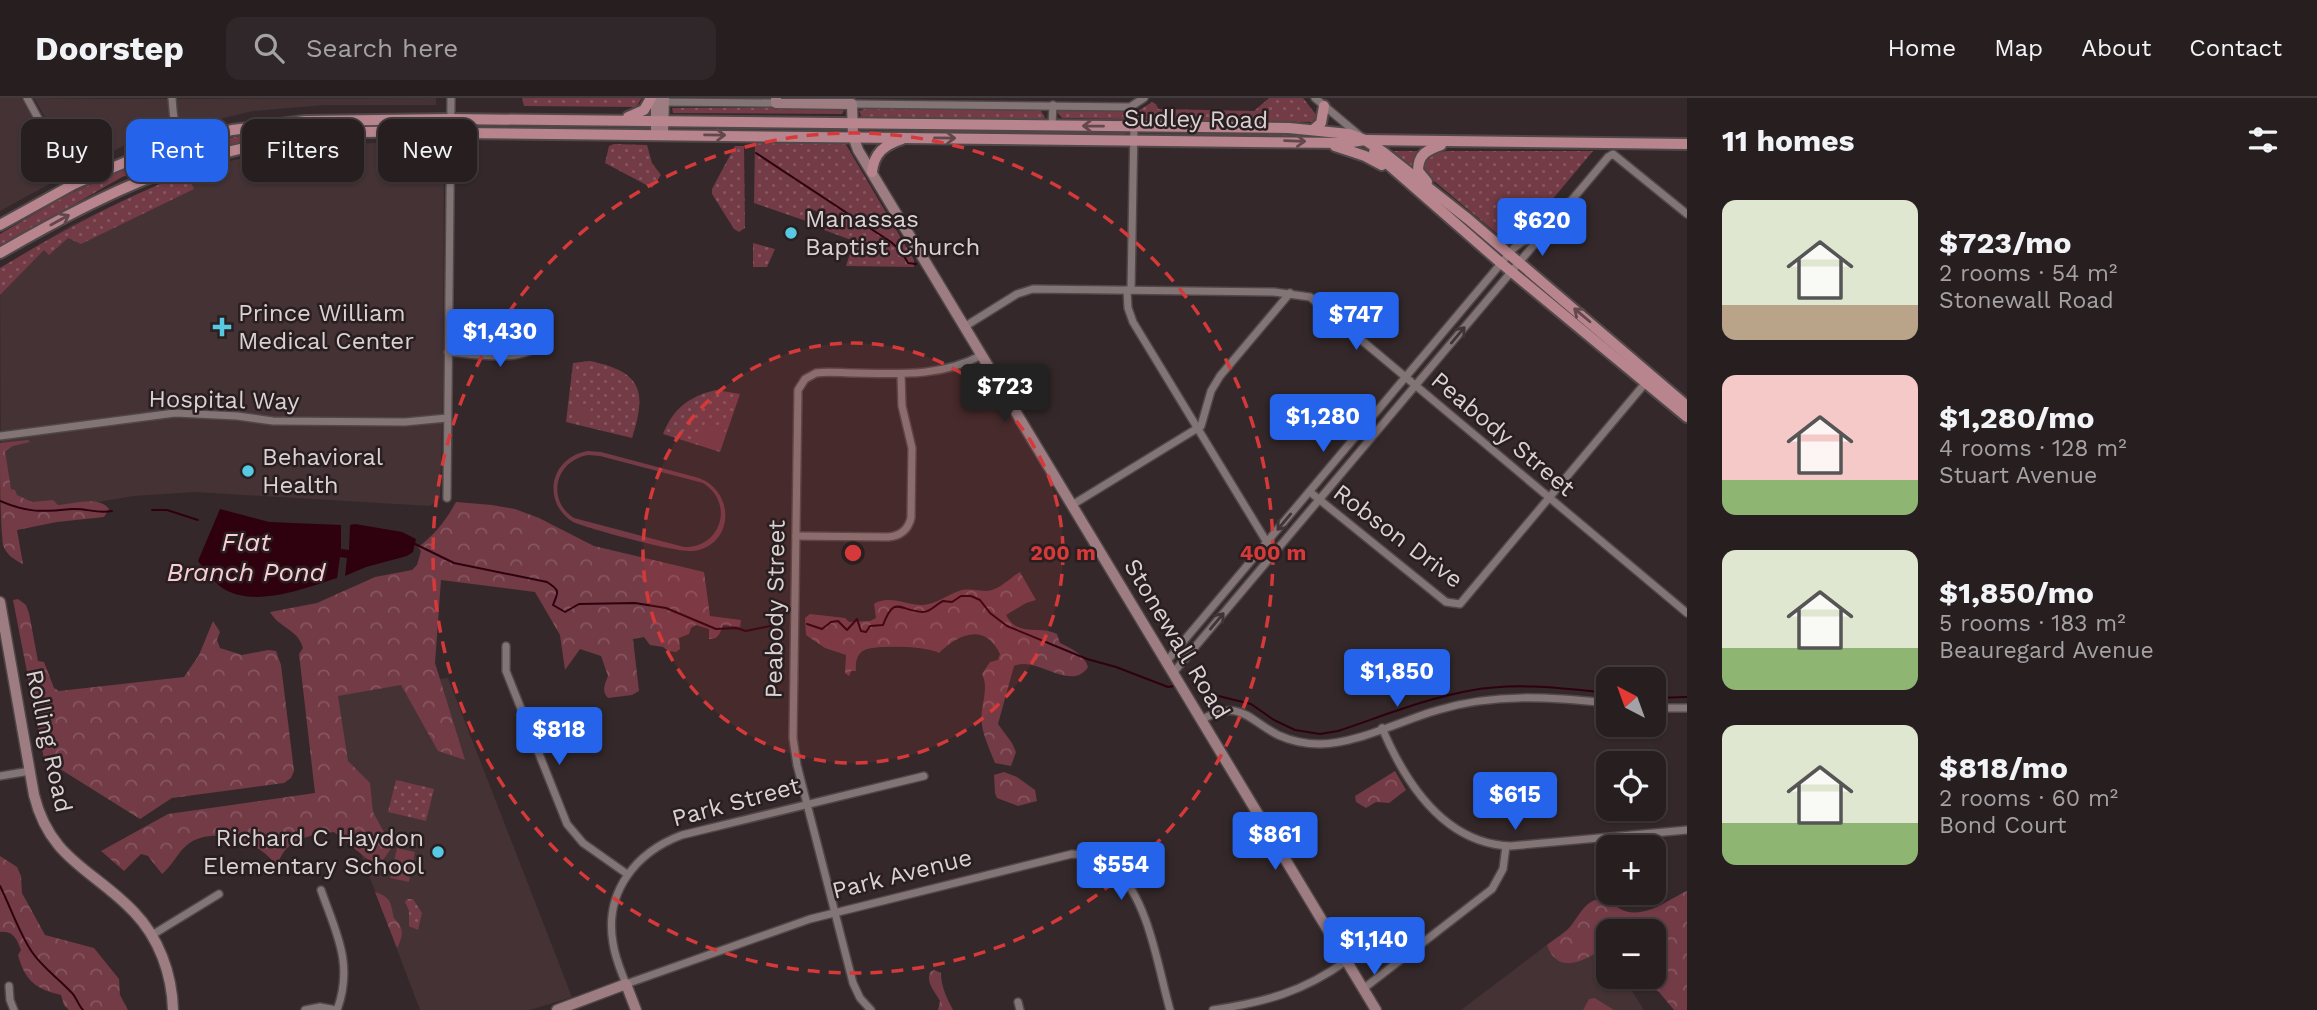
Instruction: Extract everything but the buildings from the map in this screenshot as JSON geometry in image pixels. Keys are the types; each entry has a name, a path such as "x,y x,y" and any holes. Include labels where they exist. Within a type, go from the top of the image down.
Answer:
{"main road":[{"path":"612,121 641,113 651,98"},
{"path":"1313,130 1321,122 1319,102"},
{"name":"Sudley Road","path":"228,131 277,123 378,119"},
{"name":"Sudley Road","path":"477,119 1289,128 1349,134 1365,140"},
{"name":"Sudley Road","path":"477,132 1346,143 1365,140 1687,144"},
{"name":"Sudley Road","path":"228,151 320,135 378,134"},
{"path":"872,172 874,159 880,150 910,137"},
{"path":"1365,140 1378,157 1501,264 1687,406"},
{"path":"1365,140 1519,262 1649,379 1687,417"},
{"path":"1326,142 1364,156 1396,173"},
{"path":"1436,195 1418,171 1418,161 1424,152 1447,142"},
{"name":"Sudley Road","path":"0,225 74,184 126,161"},
{"name":"Sudley Road","path":"0,253 115,191 138,182"}],"street":[{"path":"27,98 74,184"},
{"path":"172,98 173,119"},
{"path":"451,98 451,119"},
{"path":"660,134 661,99 852,104 1011,102 1053,106 1130,107 1144,98"},
{"path":"1319,102 1365,140"},
{"name":"Stonewall Road","path":"852,104 853,136 872,172 1376,1010"},
{"path":"1052,125 1053,106"},
{"path":"1134,126 1128,308 1133,321 1273,554"},
{"path":"1173,673 1608,157 1613,154 1687,214"},
{"path":"447,498 450,182"},
{"path":"1166,662 1509,254 1519,244 1542,235"},
{"name":"Peabody Street","path":"964,327 1025,290 1303,295 1318,301 1549,499 1685,609"},
{"path":"1072,505 1199,428 1203,423 1211,391 1220,376 1290,293"},
{"path":"448,352 521,355 533,351 538,345"},
{"name":"Peabody Street","path":"871,1010 860,998 853,984 807,805 793,738 799,390 810,375 821,372 901,374 947,369 982,355"},
{"path":"796,536 888,537 902,533 909,524 912,448 902,406 901,374"},
{"name":"Robson Drive","path":"1310,492 1446,603 1454,605 1464,601 1649,379"},
{"name":"Hospital Way","path":"0,436 175,413 273,421 405,422 447,418"},
{"name":"Rolling Road","path":"0,602 36,804 53,840 72,862 133,910 152,935 167,970 173,1010"},
{"path":"506,646 506,671 567,824 583,843 628,874"},
{"path":"1201,720 1217,712 1244,713 1279,736 1314,744 1336,743 1439,710 1492,699 1542,697 1596,702"},
{"path":"1666,708 1687,708"},
{"path":"1382,728 1406,774 1423,799 1440,817 1472,836 1506,846 1687,830"},
{"path":"0,776 30,771"},
{"name":"Park Street","path":"636,1010 615,955 611,930 617,895 628,874 652,849 672,839 924,776"},
{"path":"1363,989 1492,889 1503,869 1506,846"},
{"name":"Park Avenue","path":"557,1010 719,950 835,913 1072,854 1094,857 1117,871 1138,904 1148,928 1170,1010"},
{"path":"305,1010 320,1007 336,1010 344,986 344,956 321,890"},
{"path":"152,935 219,894"},
{"path":"1213,1010 1274,999 1316,980 1346,961"},
{"path":"9,986 14,1010"}],"shaded area":[{"path":"0,98 21,98 33,119 21,119 21,182 53,182 0,211"},
{"path":"34,98 436,98 436,105 325,105 253,111 220,119 126,119 126,145 112,151 112,119 46,119"},
{"name":"Prince William Medical Center","path":"378,143 378,182 444,182 440,498 430,506 195,492 134,496 1,518 0,268 70,226 165,182 228,182 228,162 234,160 242,159 242,182 364,182 364,144"},
{"name":"Richard C Haydon Elementary School","path":"448,678 572,997 530,1010 420,1010 345,812 332,693"},
{"path":"1585,916 1596,934 1596,989 1631,989 1644,1010 1461,1010"}],"green space":[{"path":"522,98 642,98 636,107 524,106"},
{"path":"1269,98 1303,98 1318,117 1312,122 1062,118 1057,112 1062,109 1138,111 1152,102 1158,109 1254,111"},
{"path":"672,108 840,108 844,111 842,114 673,113"},
{"path":"867,108 1041,111 1045,117 1041,121 862,118 859,111"},
{"path":"364,124 378,124 378,127 364,129"},
{"path":"934,128 1123,131 1126,134 917,133"},
{"path":"1202,132 1323,133 1346,138 1182,136"},
{"path":"242,136 242,142 228,146 228,138"},
{"path":"755,143 845,143 914,260 914,267 846,266 854,241 824,230 828,215 813,210 809,222 754,203"},
{"path":"647,145 652,163 661,175 652,188 605,163 609,146"},
{"path":"735,146 744,146 745,228 739,232 734,229 712,194 712,189"},
{"path":"1393,151 1419,151 1413,161 1413,169"},
{"path":"1447,151 1593,151 1530,226 1520,235 1509,238 1500,236 1428,176 1424,167 1427,159"},
{"path":"126,169 126,176 0,247 0,234 65,196 96,182 112,182 114,174"},
{"path":"165,182 191,182 194,189 81,244 68,238 49,255 44,250 0,295 0,268 133,196"},
{"path":"753,243 775,249 767,267 753,267"},
{"path":"590,361 621,371 636,386 639,408 632,438 566,422 573,363"},
{"path":"716,390 740,394 720,452 663,434 672,417 684,404"},
{"path":"575,404 591,407 588,422 573,419"},
{"path":"705,423 725,429 719,449 699,442"},
{"path":"30,442 5,451 11,489 15,490 17,495 32,502 53,500 58,505 99,502 109,509 104,517 17,530 23,564 16,561 3,545 0,443"},
{"path":"588,451 601,452 699,478 711,485 719,495 724,506 723,529 707,547 684,551 633,540 573,522 556,503 554,481 565,462","holes":["588,455 703,483 719,502 721,512 715,532 697,545 684,547 574,518 560,501 558,482 568,465 577,459"]},
{"path":"456,502 515,509 594,546 704,572 710,616 741,620 740,627 723,625 717,637 709,639 709,629 696,625 691,628 689,634 679,638 680,649 676,652 650,645 644,637 633,639 639,691 632,695 608,698 604,690 608,676 601,656 580,649 565,670 560,635 535,592 441,580 435,663 465,760 438,751 401,685 338,696 348,761 370,783 373,812 392,847 383,860 371,862 334,832 306,837 291,844 280,858 277,868 261,850 223,836 198,839 187,845 162,874 148,856 141,854 124,871 101,851 168,814 315,793 299,654 303,648 293,632 278,622 270,612 317,603 375,577 412,570 417,565 421,551 418,547 440,527"},
{"path":"1020,572 1036,600 1006,615 1011,622 1023,629 1057,634 1060,643 1081,655 1088,667 1081,674 1072,676 1033,665 1014,666 998,724 1016,752 1011,766 995,763 981,719 985,686 982,674 990,662 998,660 1000,654 987,638 971,634 954,641 939,653 904,647 867,649 859,655 856,671 851,671 849,676 845,673 846,655 825,648 806,635 805,618 810,614 845,618 849,622 870,621 876,618 874,604 880,601 928,604 963,590 992,590"},
{"path":"18,599 26,605 29,613 38,661 44,662 54,688 59,691 184,677 199,655 213,621 220,632 217,640 220,648 242,655 276,651 281,665 294,771 291,778 284,783 172,798 140,819 44,759 13,600"},
{"path":"1395,771 1406,790 1389,803 1376,802 1366,808 1356,802 1355,796"},
{"path":"1004,772 1017,777 1035,790 1037,801 1018,806 997,798 994,775"},
{"path":"396,780 434,789 426,821 388,812"},
{"path":"397,848 415,852 409,882 390,878"},
{"path":"0,856 17,867 21,876 22,893 45,935 94,948 119,979 120,995 128,1010 69,1010 61,995 38,987 28,978 18,955 21,950 16,939 8,932 0,932"},
{"path":"1687,891 1687,1010 1674,1010 1659,992 1653,989 1666,989 1666,919 1596,919 1596,953 1573,963 1558,960 1547,945 1567,930 1584,908 1595,900 1596,905 1614,905 1633,912 1650,910 1666,905"},
{"path":"375,892 388,899 394,918 400,925 402,935 397,948"},
{"path":"407,899 413,899 422,913 418,930 409,926 409,911 405,902"},
{"path":"934,970 941,973 943,988 953,1010 938,1010 940,1001 929,980 930,972"},
{"path":"1595,998 1614,1010 1583,1010 1589,999"}],"water":[{"name":"Flat Branch Pond","path":"220,509 269,522 341,525 341,549 349,550 350,525 355,524 402,532 416,539 413,552 407,556 366,567 345,576 347,558 340,557 337,578 280,594 250,597 224,589 198,561"}],"waterway":[{"path":"756,153 891,242 901,251 908,263 916,264"},
{"path":"0,501 35,511 112,511"},
{"path":"152,510 167,510 198,520"},
{"path":"413,543 454,563 547,582 557,592 553,605 565,612 579,604 635,603 666,608 716,629 736,628 746,631 780,624"},
{"path":"807,624 822,629 831,622 838,621 847,630 857,619 861,631 866,632 870,626 883,625 895,607 926,612 943,601 952,602 961,596 971,596 980,600 990,613 1007,626 1087,659 1168,687 1174,686"},
{"path":"1198,691 1251,704 1295,730 1320,734 1338,731 1435,699 1486,688 1538,687 1596,692"},
{"path":"1666,698 1687,697"},
{"path":"0,886 32,952 73,994 83,1010"}],"place":[{"name":"Manassas Baptist Church","path":"791,233"},
{"name":"Prince William Medical Center","path":"222,327"},
{"name":"Behavioral Health","path":"248,471"},
{"name":"Richard C Haydon Elementary School","path":"438,852"}]}
